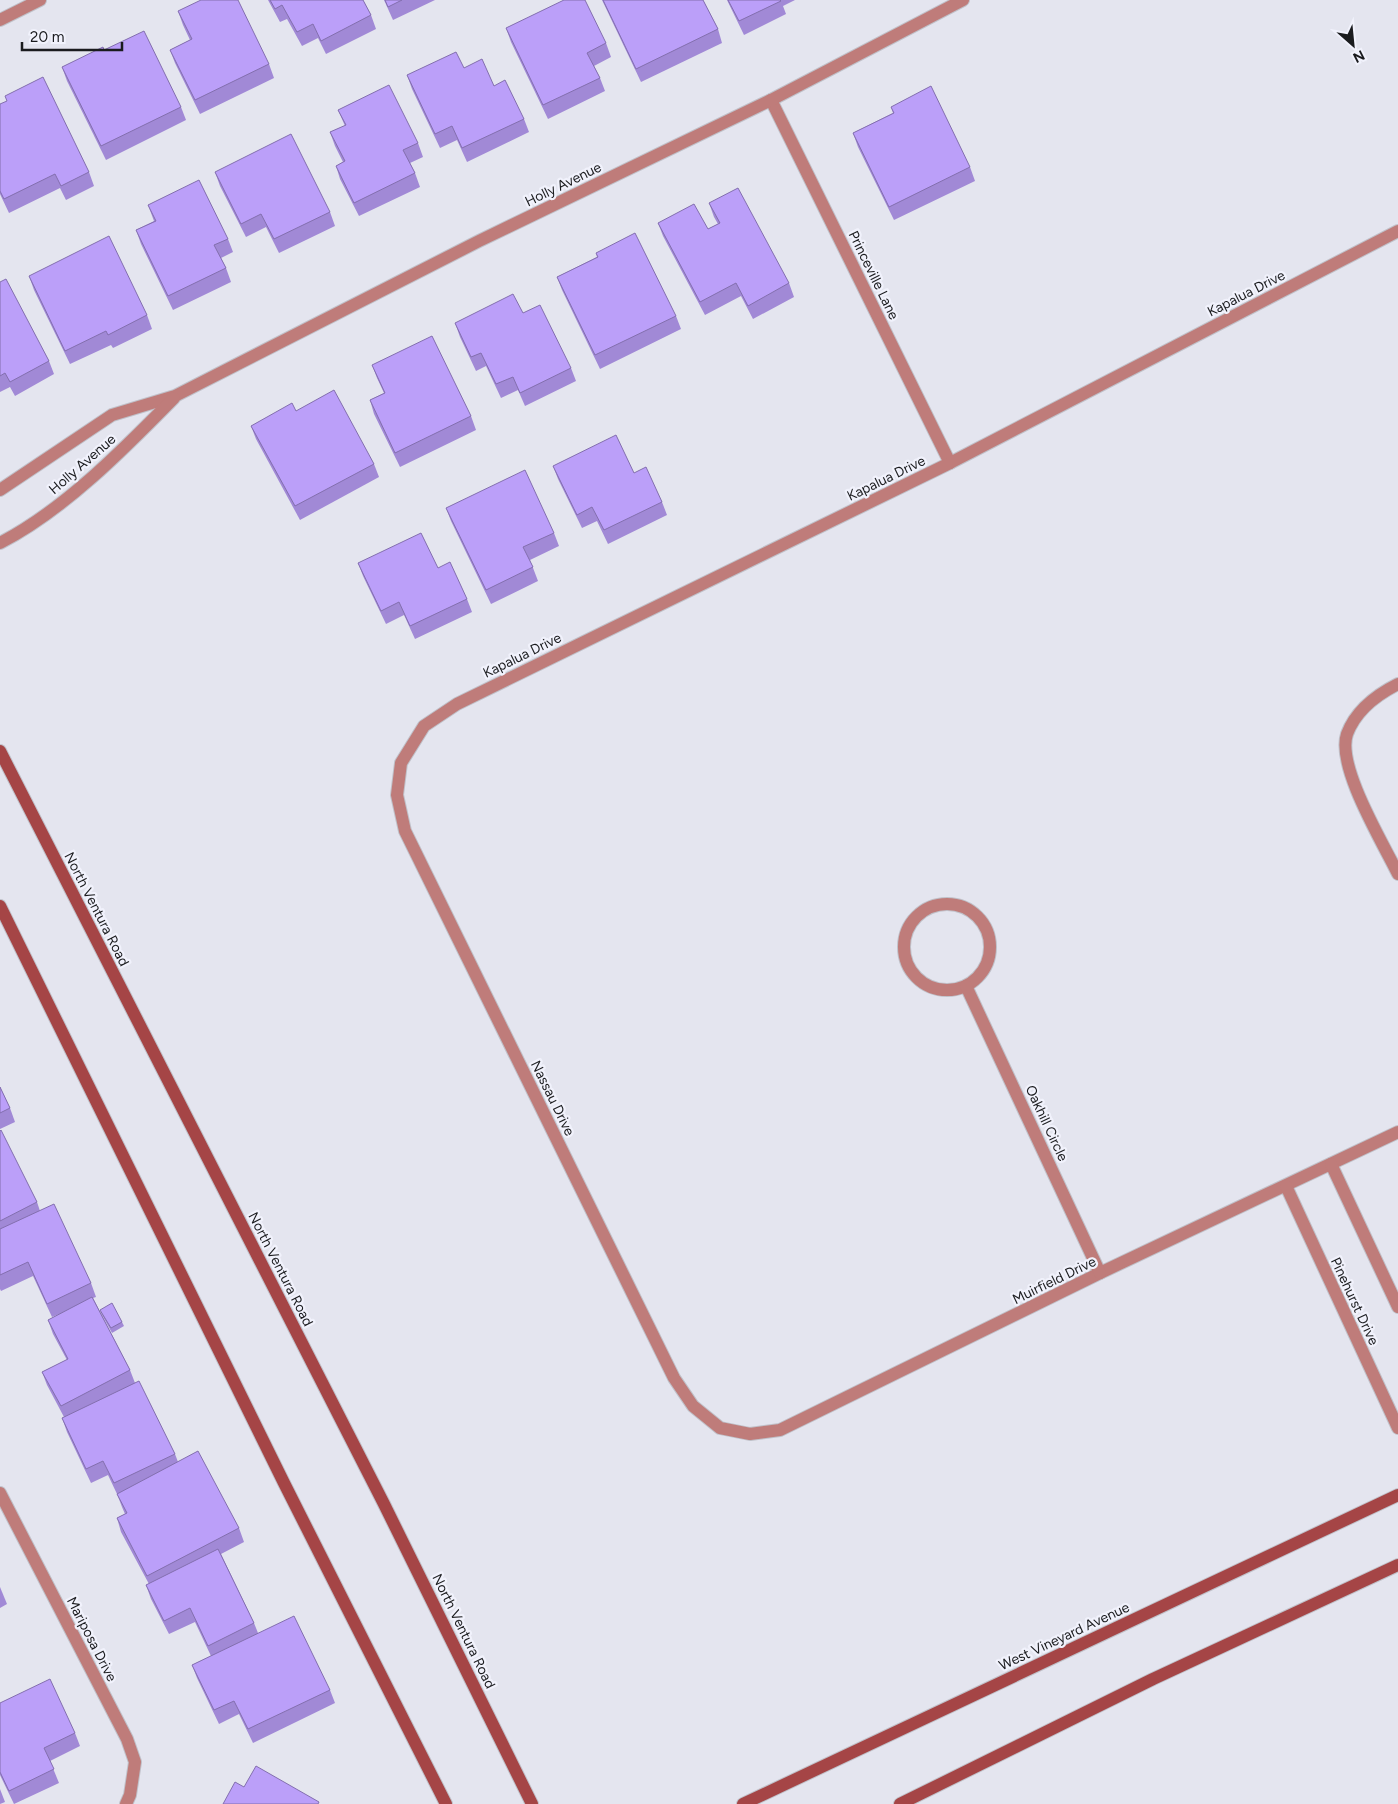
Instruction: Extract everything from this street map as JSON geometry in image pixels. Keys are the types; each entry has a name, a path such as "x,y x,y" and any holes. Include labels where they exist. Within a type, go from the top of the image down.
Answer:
{"main road":[{"name":"North Ventura Road","path":"0,751 384,1504 532,1804"},
{"path":"0,906 284,1483 446,1804"},
{"name":"West Vineyard Avenue","path":"743,1804 1398,1495"},
{"path":"900,1804 1153,1679 1398,1565"}],"street":[{"path":"0,20 40,0"},
{"name":"Holly Avenue","path":"0,490 112,415 176,396 479,241 771,100 963,0"},
{"name":"Princeville Lane","path":"771,100 950,463"},
{"name":"Kapalua Drive","path":"401,763 424,726 456,704 950,463 1398,231"},
{"name":"Holly Avenue","path":"0,543 18,534 62,502 137,435 176,396"},
{"path":"1398,684 1381,692 1360,711 1346,735 1346,758 1354,784 1398,874"},
{"name":"Nassau Drive","path":"401,763 397,795 405,831 674,1378 693,1406 720,1428"},
{"path":"944,903 961,906 976,914 986,927 990,944 988,961 979,976 966,986 949,990 932,988 918,979 908,966 903,949 905,932 914,918 928,907 944,903"},
{"name":"Oakhill Circle","path":"966,986 1100,1273"},
{"name":"Muirfield Drive","path":"720,1428 750,1434 780,1430 1100,1273 1398,1132"},
{"path":"1332,1164 1398,1308"},
{"name":"Pinehurst Drive","path":"1286,1186 1398,1428"},
{"name":"Mariposa Drive","path":"0,1494 127,1739 134,1762 130,1795 126,1804"}],"building":[{"path":"201,0 238,0 269,64 195,100 170,50 192,39 178,11"},
{"path":"270,0 363,0 371,15 321,41 313,24 297,32 282,5 275,9"},
{"path":"385,0 402,0 388,7"},
{"path":"564,0 585,0 606,43 587,53 600,78 543,105 506,28"},
{"path":"603,0 703,0 718,29 636,69"},
{"path":"728,0 780,0 781,1 739,21"},
{"path":"144,31 181,107 101,146 62,67 103,47 104,50"},
{"path":"456,52 464,68 482,59 494,86 505,80 524,119 462,148 452,126 435,134 407,75"},
{"path":"43,77 89,172 61,186 55,174 4,199 0,191 0,104 7,101 5,96"},
{"path":"389,85 418,143 403,150 415,173 354,203 336,166 345,161 330,132 346,125 338,110"},
{"path":"931,86 970,167 889,207 853,133 894,113 891,107"},
{"path":"291,134 330,212 274,239 261,214 241,224 215,172"},
{"path":"199,180 228,239 214,245 226,268 168,296 136,230 156,221 148,205"},
{"path":"738,188 789,283 748,306 736,283 700,302 658,223 694,204 708,229 720,223 709,203"},
{"path":"635,233 676,316 595,355 557,277 598,257 596,253"},
{"path":"109,236 147,315 108,335 106,331 65,351 29,276"},
{"path":"6,279 49,361 10,382 5,373 0,376 0,282"},
{"path":"513,294 523,313 540,305 571,368 520,393 513,377 496,384 481,353 471,357 455,323"},
{"path":"432,336 471,416 395,453 370,400 385,393 372,365"},
{"path":"334,390 374,464 295,506 251,426 292,403 296,411"},
{"path":"616,435 634,473 646,467 662,502 604,530 592,507 577,515 553,466"},
{"path":"525,470 554,533 523,547 533,567 486,590 446,508"},
{"path":"421,533 438,568 450,562 467,599 410,626 399,602 381,611 358,563"},
{"path":"0,1087 10,1108 0,1113"},
{"path":"0,1131 37,1202 0,1221"},
{"path":"54,1204 91,1283 47,1304 28,1262 0,1275 0,1229"},
{"path":"92,1297 130,1370 61,1406 42,1372 68,1359 48,1320"},
{"path":"112,1303 122,1322 111,1328 100,1310"},
{"path":"139,1381 175,1454 114,1483 103,1461 86,1469 62,1418"},
{"path":"198,1451 239,1528 147,1576 117,1518 127,1513 117,1494"},
{"path":"218,1549 254,1623 208,1646 190,1608 164,1621 146,1585"},
{"path":"294,1616 330,1690 248,1729 234,1701 214,1710 192,1665"},
{"path":"50,1679 75,1733 44,1748 54,1769 9,1791 0,1772 0,1703"},
{"path":"256,1766 319,1802 318,1804 223,1804 235,1782 244,1787"}]}
